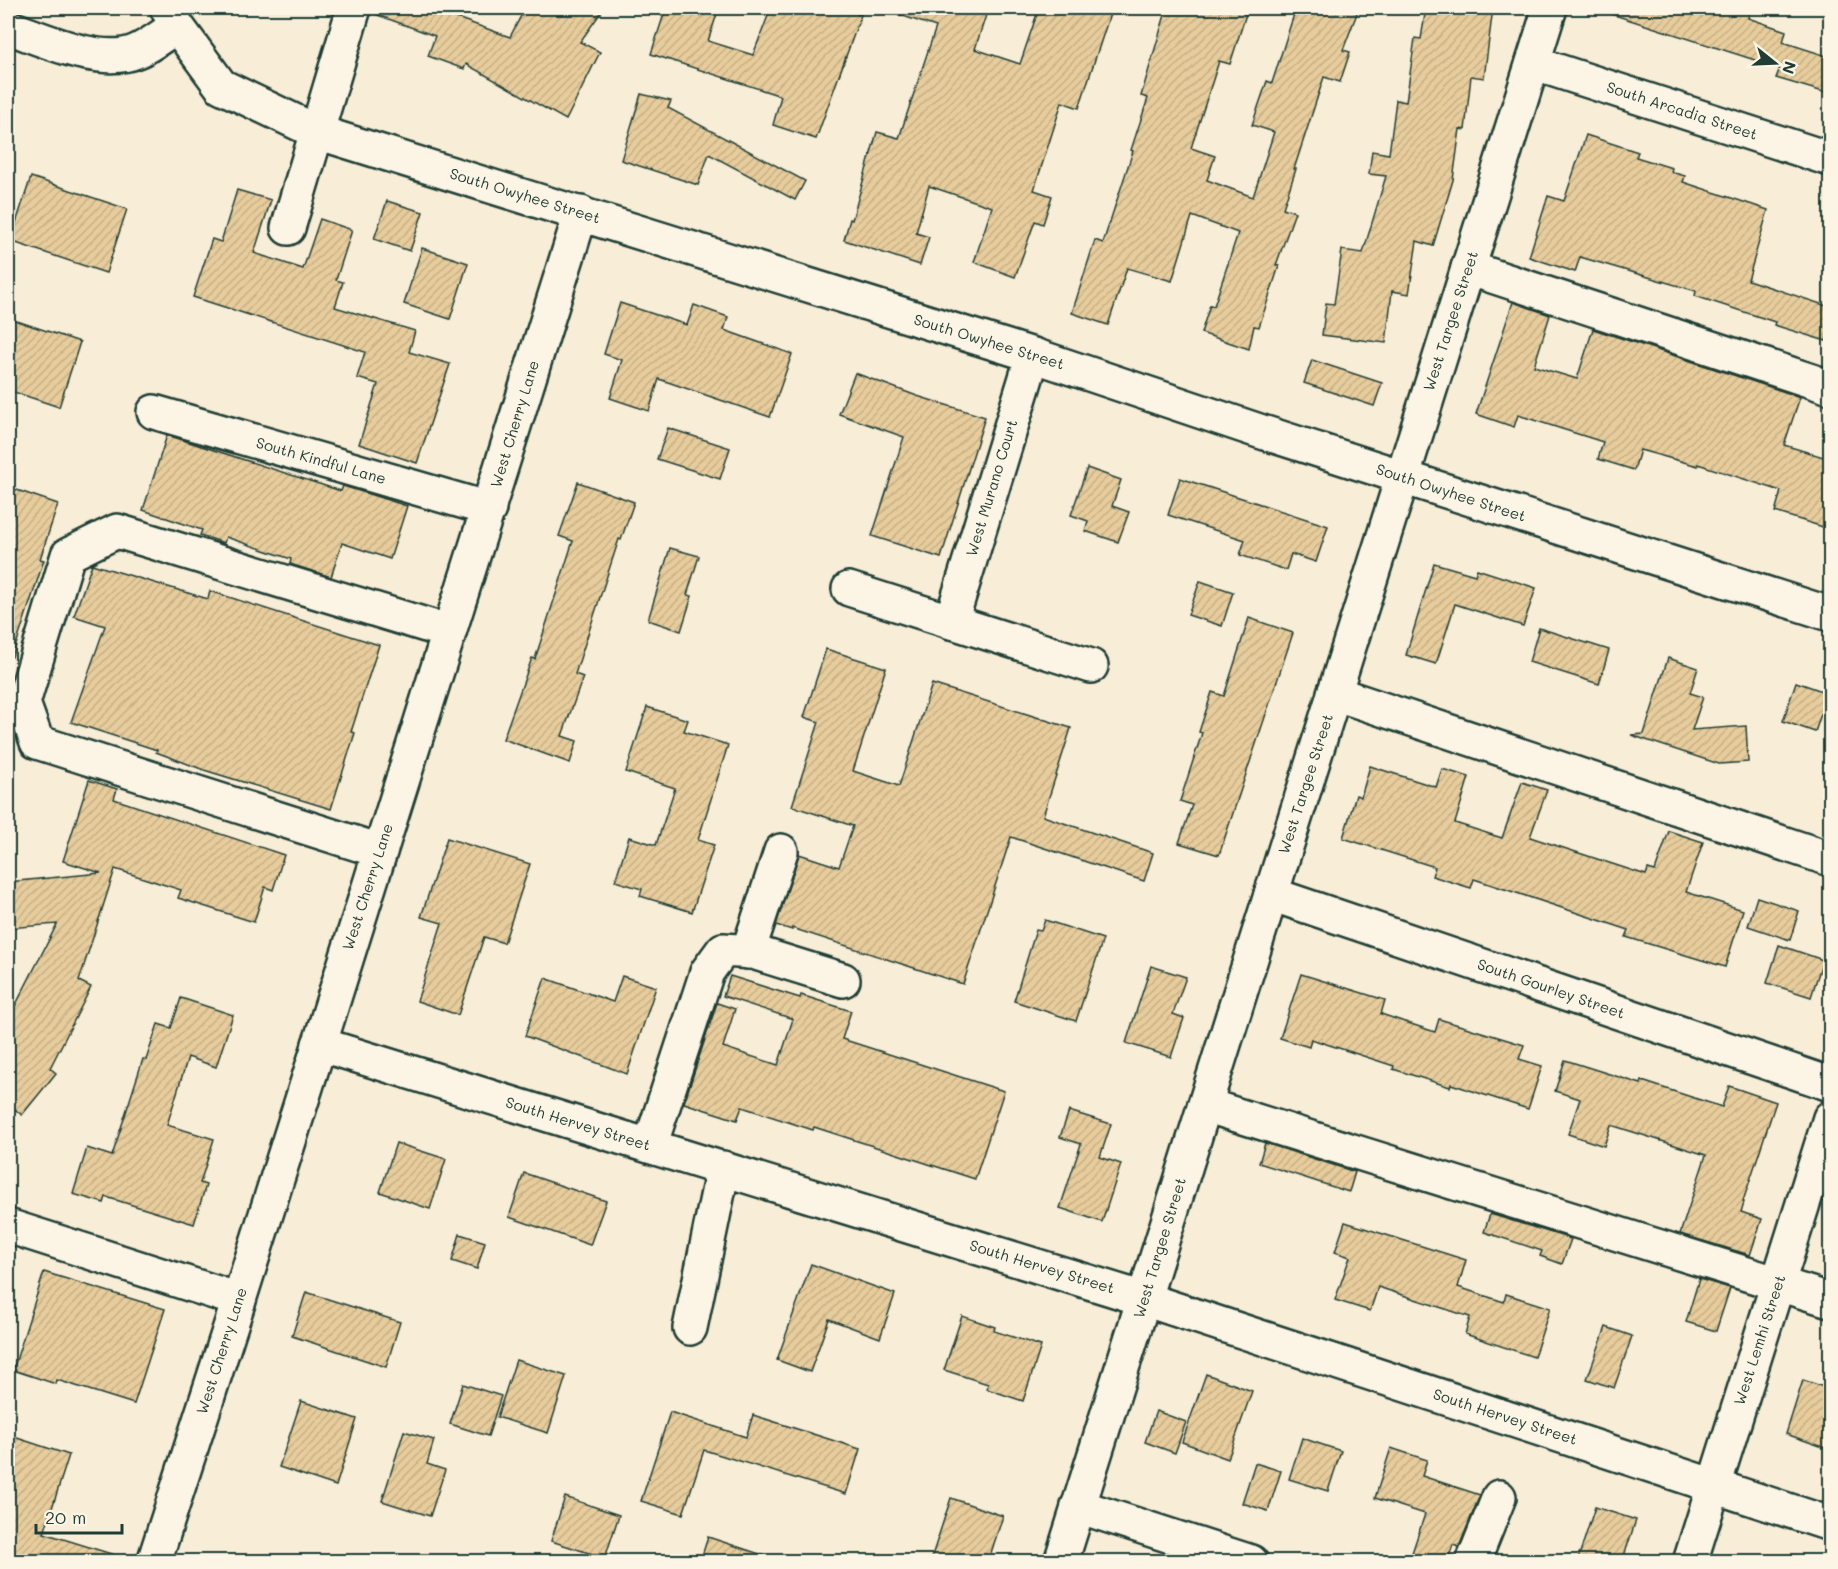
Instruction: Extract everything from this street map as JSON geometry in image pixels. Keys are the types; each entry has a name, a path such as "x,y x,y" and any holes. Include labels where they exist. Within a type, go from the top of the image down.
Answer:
{"street":[{"path":"288,228 354,8"},
{"name":"West Targee Street","path":"1061,1562 1550,8"},
{"name":"South Owyhee Street","path":"8,27 95,56 116,56 136,51 172,17 221,86 316,132 1033,355 1402,477 1830,614"},
{"name":"South Arcadia Street","path":"1533,63 1830,159"},
{"name":"West Cherry Lane","path":"154,1562 239,1300 581,213"},
{"path":"1468,268 1830,387"},
{"name":"West Murano Court","path":"951,622 1033,355"},
{"name":"South Kindful Lane","path":"154,412 489,509"},
{"path":"380,850 37,742 23,704 68,555 117,531 449,632"},
{"path":"849,590 1091,666"},
{"path":"1334,693 1830,859"},
{"path":"748,952 781,851"},
{"name":"South Gourley Street","path":"1271,894 1830,1084"},
{"path":"650,1146 707,972 723,950 748,952 843,980"},
{"name":"South Hervey Street","path":"319,1044 1144,1299 1830,1524"},
{"path":"1205,1105 1830,1300"},
{"name":"West Lemhi Street","path":"1690,1562 1830,1118"},
{"path":"690,1328 723,1168"},
{"path":"8,1226 239,1300"},
{"path":"1473,1562 1498,1497"},
{"path":"1078,1506 1251,1562"}],"building":[{"path":"372,8 429,8 510,37 525,8 604,8 580,42 600,52 566,120 466,64 464,69 428,56 435,36 372,13"},
{"path":"666,8 719,8 708,41 753,55 771,8 841,8 861,15 816,139 773,125 781,96 651,54"},
{"path":"892,8 974,8 987,12 975,49 1020,64 1039,8 1112,8 1079,108 1062,102 1034,190 1052,196 1043,224 1035,221 1015,277 974,262 992,207 929,186 916,233 929,237 920,265 844,240 850,219 852,220 877,132 899,138 936,27 891,12"},
{"path":"1167,8 1248,8 1230,64 1219,61 1191,148 1215,156 1207,180 1253,197 1274,132 1252,125 1267,81 1272,83 1296,8 1359,8 1343,50 1350,52 1340,82 1324,77 1294,169 1296,169 1283,208 1295,212 1276,265 1279,266 1259,327 1254,326 1249,349 1201,333 1210,305 1214,306 1238,233 1192,216 1172,281 1127,268 1108,325 1072,313 1095,240 1103,243 1133,151 1131,150 1148,98 1141,96"},
{"path":"1426,8 1493,8 1484,78 1471,76 1465,130 1460,129 1453,180 1433,246 1417,241 1409,294 1392,291 1386,343 1322,335 1326,303 1334,304 1342,250 1363,253 1386,176 1369,174 1372,151 1389,154 1396,100 1406,102 1415,38 1421,39"},
{"path":"1608,8 1751,8 1748,18 1786,31 1783,42 1830,57 1830,94 1776,78 1780,68 1608,13"},
{"path":"641,94 671,101 668,108 805,181 795,200 709,154 698,185 621,160"},
{"path":"1586,135 1638,152 1636,157 1672,168 1671,172 1685,176 1683,182 1768,210 1748,280 1830,307 1830,327 1826,341 1695,296 1696,291 1580,257 1575,272 1529,257 1548,196 1564,201"},
{"path":"31,177 127,209 106,273 10,241"},
{"path":"237,190 271,200 254,253 303,269 320,219 352,230 336,280 343,282 335,307 415,331 409,352 450,364 417,463 359,444 378,384 357,378 365,352 193,297 212,239 221,242"},
{"path":"387,201 423,212 410,251 374,239"},
{"path":"422,248 468,263 450,319 404,304"},
{"path":"1513,302 1550,315 1534,366 1577,379 1593,329 1800,397 1784,445 1830,459 1830,504 1823,527 1775,512 1781,491 1698,464 1698,466 1640,450 1634,470 1598,459 1603,442 1518,415 1514,427 1476,414"},
{"path":"620,303 687,325 694,305 728,317 724,330 792,354 770,417 659,379 649,411 610,398 622,360 604,354"},
{"path":"8,318 80,342 59,407 8,390"},
{"path":"1312,360 1382,383 1374,406 1304,383"},
{"path":"855,373 917,396 985,417 941,558 872,536 904,437 839,414"},
{"path":"668,428 730,448 720,479 657,459"},
{"path":"167,435 341,491 343,486 407,506 390,559 342,543 331,577 290,564 291,559 226,537 224,543 200,535 202,530 143,510"},
{"path":"1087,468 1121,480 1112,506 1129,512 1118,542 1085,531 1088,521 1071,515"},
{"path":"1180,478 1328,526 1316,562 1291,554 1286,570 1240,555 1245,540 1168,515"},
{"path":"578,482 634,502 621,540 619,539 575,674 583,677 562,736 577,741 570,763 503,739 532,658 535,659 573,541 559,536"},
{"path":"8,487 58,504 40,559 44,560 12,657 8,656"},
{"path":"670,548 699,556 687,595 692,596 681,631 648,620"},
{"path":"1434,563 1475,575 1477,569 1536,588 1523,626 1455,604 1436,664 1406,655"},
{"path":"92,564 208,599 210,591 379,645 351,732 355,733 331,809 204,770 156,752 157,750 71,722 105,626 74,616"},
{"path":"1200,581 1233,592 1222,626 1188,615"},
{"path":"1249,618 1293,633 1219,855 1179,843 1192,805 1180,801 1202,733 1199,732 1212,692 1224,696"},
{"path":"1539,628 1609,650 1599,684 1529,662"},
{"path":"826,649 886,668 853,771 899,786 932,684 1071,728 1043,816 1153,853 1144,881 1011,837 963,984 792,928 792,930 776,925 799,854 839,867 853,826 792,806 819,722 804,717"},
{"path":"1668,658 1698,668 1690,693 1703,697 1692,730 1746,726 1748,762 1719,764 1631,735 1644,734"},
{"path":"1796,682 1828,693 1815,732 1783,721"},
{"path":"647,707 688,720 684,731 728,745 698,840 714,845 692,912 640,896 642,889 615,881 629,837 656,845 675,788 626,772"},
{"path":"1370,766 1436,787 1442,769 1469,777 1455,823 1502,838 1522,782 1547,790 1530,837 1646,875 1648,869 1655,871 1669,831 1703,842 1686,892 1743,910 1725,967 1626,937 1629,930 1474,879 1471,888 1432,876 1435,867 1343,838 1356,795 1361,797"},
{"path":"89,780 117,789 114,799 284,855 273,890 265,887 254,922 178,898 181,890 115,869 79,981 91,987 50,1068 56,1073 22,1115 8,1104 8,1020 57,924 8,928 8,882 101,873 63,861"},
{"path":"447,838 530,864 504,943 484,937 458,1015 417,1001 442,923 421,917"},
{"path":"1757,897 1799,911 1790,940 1748,926"},
{"path":"1045,920 1103,939 1076,1021 1014,1001 1036,930 1041,931"},
{"path":"1779,945 1823,960 1811,997 1767,983"},
{"path":"1151,966 1186,977 1173,1014 1184,1018 1171,1057 1126,1043"},
{"path":"1301,974 1385,1000 1381,1014 1435,1032 1439,1019 1524,1045 1519,1059 1542,1066 1528,1109 1451,1084 1450,1087 1393,1069 1394,1066 1311,1039 1309,1047 1280,1038"},
{"path":"622,976 656,987 627,1074 525,1036 545,978 613,1002"},
{"path":"730,976 851,1011 842,1039 1004,1091 975,1179 814,1127 813,1130 742,1107 737,1120 684,1103 717,1003 735,1009 723,1047 778,1065 793,1019 723,996"},
{"path":"181,998 233,1015 216,1067 188,1057 167,1125 214,1139 200,1183 206,1185 194,1224 106,1197 104,1203 73,1194 87,1148 112,1156 143,1059 146,1060 158,1024 171,1028"},
{"path":"1565,1060 1641,1084 1642,1081 1722,1107 1729,1086 1776,1102 1741,1212 1762,1219 1750,1255 1680,1234 1706,1155 1611,1125 1604,1146 1568,1134 1580,1099 1555,1091"},
{"path":"1069,1111 1111,1124 1100,1157 1121,1164 1102,1222 1060,1208 1081,1144 1060,1137"},
{"path":"396,1143 446,1159 430,1209 380,1192"},
{"path":"1265,1143 1355,1172 1349,1192 1259,1163"},
{"path":"524,1173 606,1201 590,1245 509,1217"},
{"path":"1490,1214 1571,1239 1562,1264 1540,1256 1542,1251 1484,1232"},
{"path":"1345,1222 1466,1260 1458,1287 1504,1302 1506,1294 1550,1308 1534,1357 1465,1334 1470,1317 1378,1287 1370,1311 1335,1300 1350,1257 1335,1252"},
{"path":"460,1234 485,1242 477,1269 452,1261"},
{"path":"811,1264 895,1294 880,1338 829,1319 810,1372 777,1360"},
{"path":"44,1272 165,1309 134,1404 57,1380 56,1384 13,1370"},
{"path":"1699,1279 1730,1288 1716,1331 1686,1322"},
{"path":"306,1292 400,1322 386,1367 292,1336"},
{"path":"962,1316 995,1327 994,1331 1041,1346 1023,1401 987,1389 988,1384 944,1370"},
{"path":"1606,1327 1632,1336 1614,1388 1587,1379"},
{"path":"516,1360 566,1376 548,1433 497,1417"},
{"path":"1206,1374 1252,1391 1228,1459 1182,1442"},
{"path":"1803,1380 1830,1389 1830,1434 1826,1448 1786,1434"},
{"path":"463,1384 501,1396 488,1436 450,1424"},
{"path":"301,1401 357,1419 336,1486 279,1467"},
{"path":"1156,1411 1186,1422 1175,1453 1145,1442"},
{"path":"670,1412 746,1437 753,1415 860,1449 846,1494 704,1450 683,1514 641,1501"},
{"path":"404,1431 434,1440 427,1464 445,1470 430,1516 382,1501"},
{"path":"8,1435 69,1455 44,1533 118,1556 117,1562 8,1562"},
{"path":"1302,1438 1341,1451 1328,1491 1289,1479"},
{"path":"1391,1448 1427,1460 1422,1476 1480,1495 1459,1547 1453,1545 1447,1562 1409,1562 1425,1514 1375,1498"},
{"path":"1255,1463 1281,1471 1268,1511 1242,1503"},
{"path":"565,1497 619,1515 605,1558 551,1541"},
{"path":"951,1498 1003,1516 988,1562 930,1562"},
{"path":"1595,1507 1636,1520 1622,1562 1577,1562"},
{"path":"708,1537 769,1557 769,1562 700,1562"}]}
